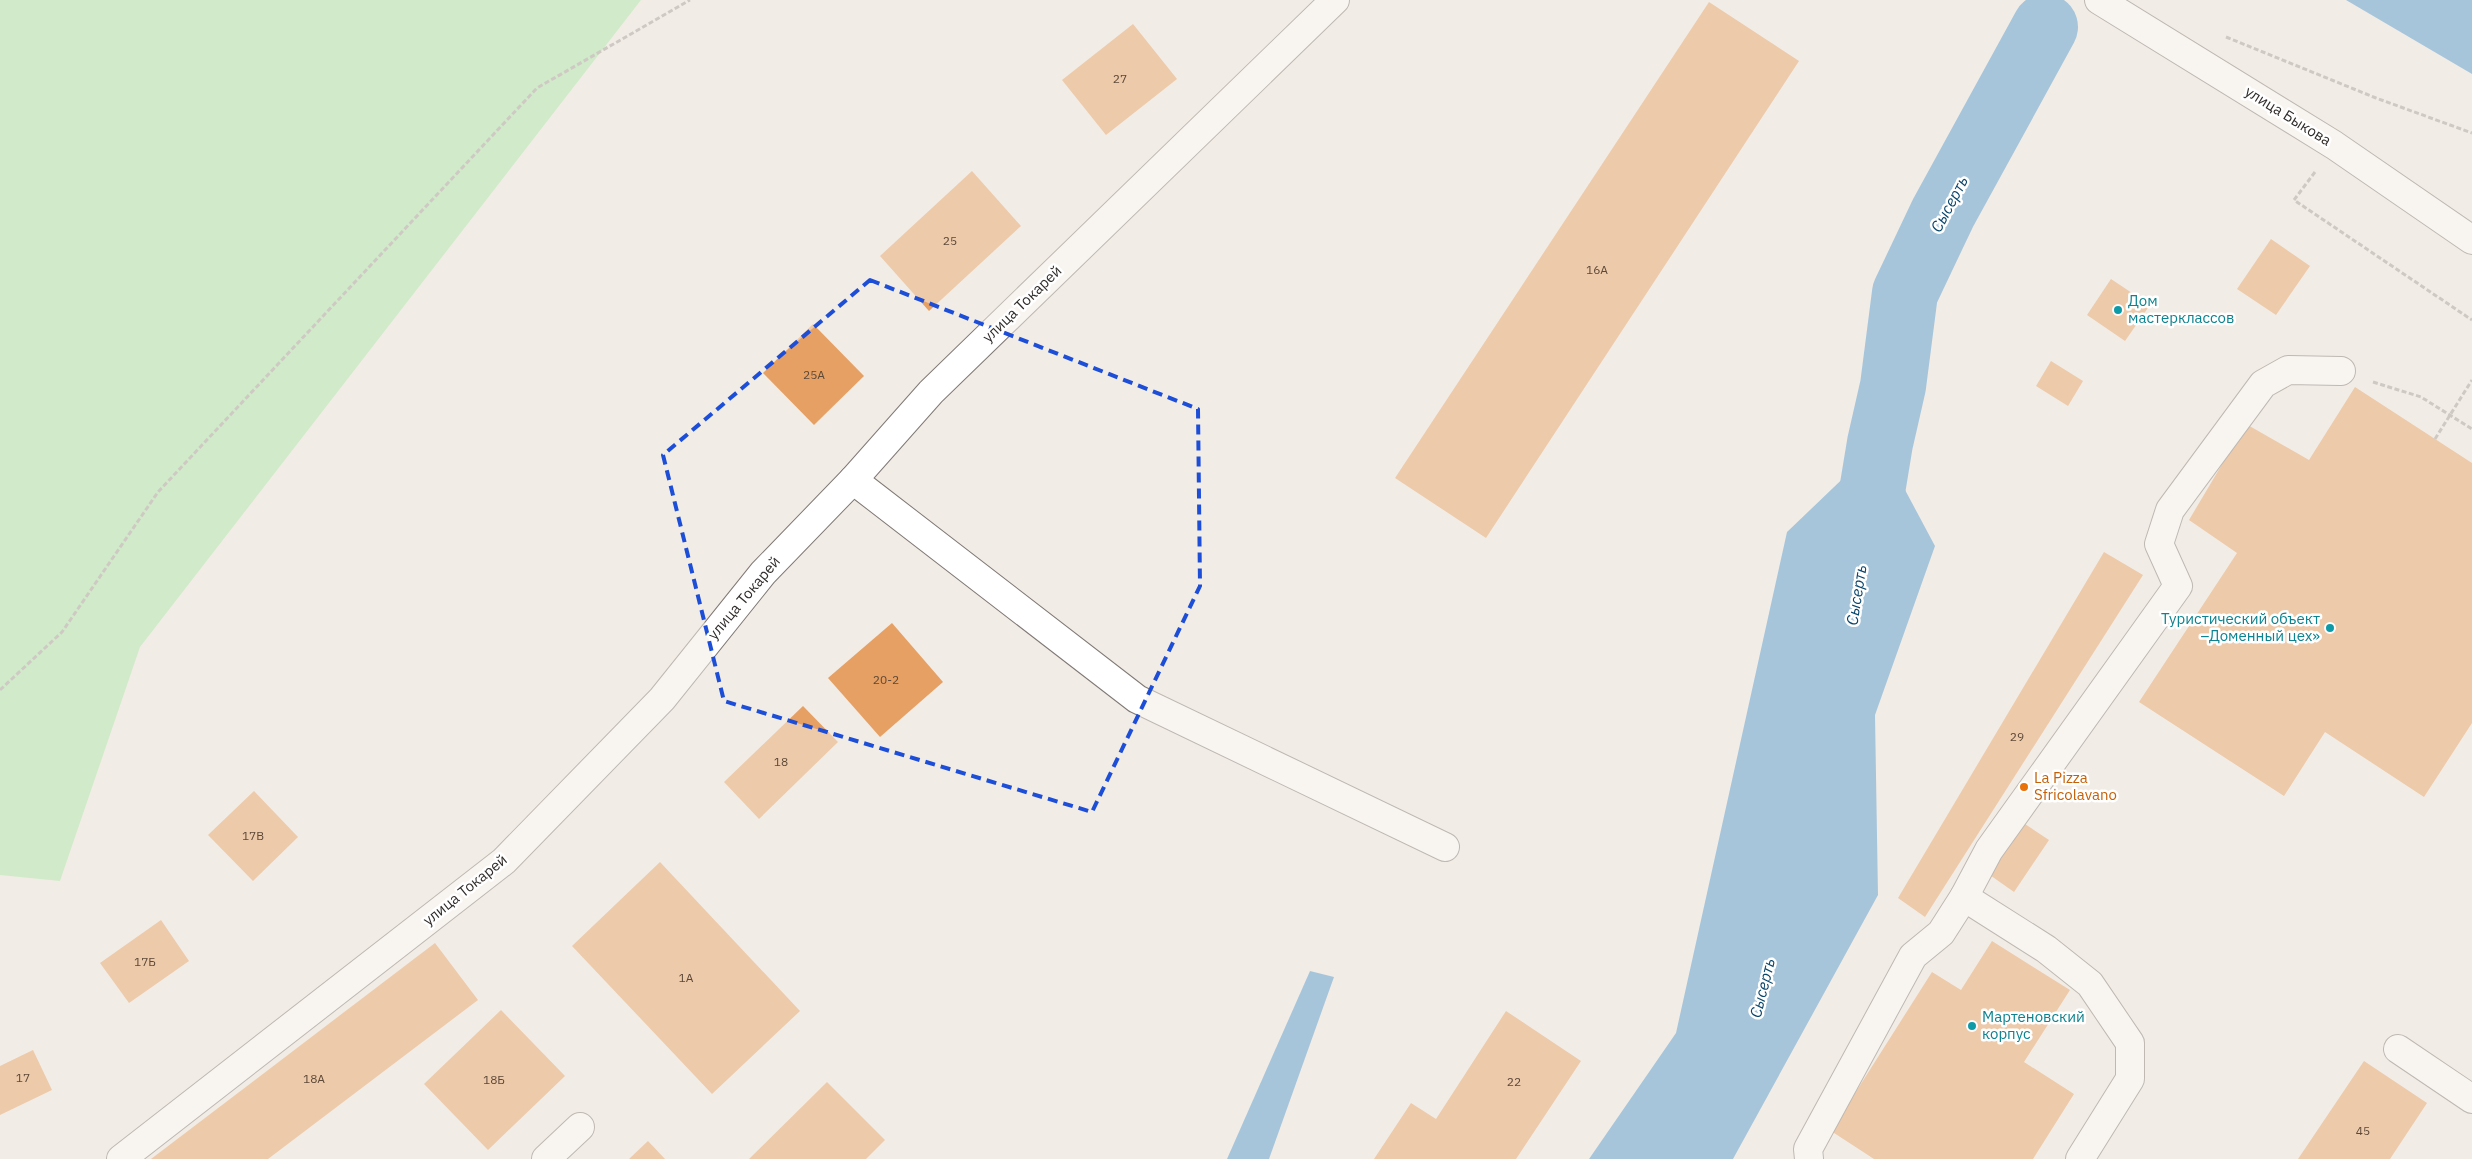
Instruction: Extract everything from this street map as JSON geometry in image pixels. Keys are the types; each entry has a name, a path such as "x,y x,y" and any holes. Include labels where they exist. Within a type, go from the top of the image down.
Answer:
{"street":[{"name":"улица Токарей","path":"121,1159 504,861 662,699 763,573 852,480 931,392 1335,0"},
{"name":"улица Быкова","path":"2099,0 2326,140 2472,240"},
{"path":"1809,1159 1808,1149 1913,956 1941,933 1964,897 1989,850 2178,586 2159,544 2170,510 2263,384 2288,370 2341,371"},
{"path":"852,480 1137,699 1446,847"},
{"path":"1964,897 2046,949 2090,984 2130,1043 2130,1078 2080,1159"},
{"path":"2398,1050 2472,1099"},
{"path":"546,1159 580,1127"}],"path":[{"path":"0,690 62,632 158,492 538,88 690,0"},
{"path":"2217,33 2376,98 2472,133"},
{"path":"2294,200 2472,320"},
{"path":"2341,371 2421,398 2472,428"},
{"path":"2435,439 2472,380"}],"highlighted area":[{"path":"870,280 1198,409 1200,586 1092,812 724,701 663,455"}],"green space":[{"path":"0,0 641,0 140,647 60,881 0,875"}],"water":[{"path":"2346,0 2472,0 2472,74"},
{"path":"1880,443 1935,546 1875,715 1878,895 1733,1159 1589,1159 1676,1033 1787,532"},
{"path":"1310,971 1334,977 1269,1159 1227,1159"}],"building":[{"path":"1709,2 1799,61 1486,538 1395,478"},
{"path":"1133,24 1177,79 1106,135 1062,80"},
{"path":"972,171 1021,226 929,311 880,256"},
{"path":"2271,239 2310,266 2276,315 2237,289"},
{"name":"Дом мастерклассов","path":"2111,279 2150,305 2125,341 2087,315"},
{"path":"813,324 864,376 814,425 763,373"},
{"path":"2051,361 2083,381 2068,406 2036,386"},
{"name":"Туристический объект –Доменный цех»","path":"2355,387 2472,463 2472,723 2424,797 2325,732 2284,796 2139,702 2237,553 2189,520 2246,424 2309,460"},
{"path":"2104,552 2143,575 1925,917 1898,898"},
{"path":"892,623 943,682 880,737 828,678"},
{"path":"803,706 838,742 759,819 724,782"},
{"path":"254,791 298,837 253,881 208,835"},
{"path":"2022,822 2049,840 2014,892 1987,873"},
{"path":"660,862 800,1011 712,1094 572,946"},
{"path":"161,920 189,961 129,1003 100,963"},
{"name":"Мартеновский корпус","path":"1992,941 2070,990 2024,1062 2074,1094 2033,1159 1874,1159 1831,1131 1932,972 1961,990"},
{"path":"435,943 478,1000 268,1159 151,1159"},
{"path":"501,1010 565,1076 488,1150 424,1084"},
{"path":"1506,1011 1581,1061 1516,1159 1374,1159 1411,1103 1436,1119"},
{"path":"33,1050 52,1090 0,1115 0,1066"},
{"path":"2364,1061 2427,1103 2390,1159 2298,1159"},
{"path":"827,1082 885,1140 866,1159 749,1159"},
{"path":"648,1141 665,1159 629,1159"}],"waterway":[{"name":"Сысерть","path":"1865,534 1880,443 1893,386 1905,293 1943,213 2045,27"}],"place":[{"name":"Дом мастерклассов","path":"2118,310"},
{"name":"Туристический объект –Доменный цех»","path":"2330,628"},
{"name":"La Pizza Sfricolavano","path":"2024,787"},
{"name":"Мартеновский корпус","path":"1972,1026"}]}
